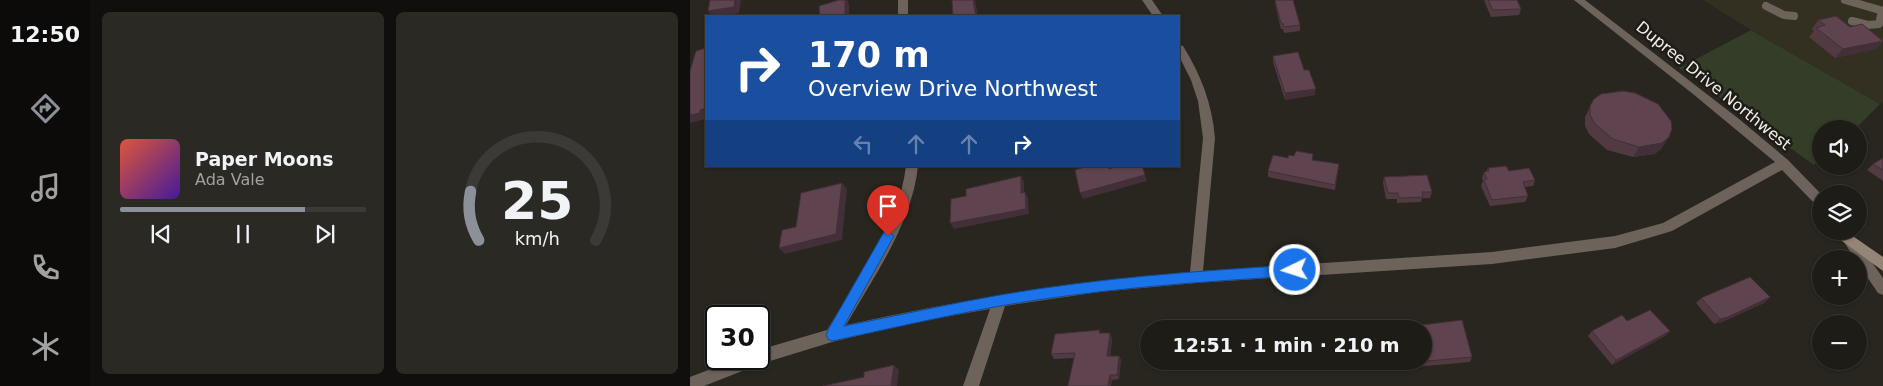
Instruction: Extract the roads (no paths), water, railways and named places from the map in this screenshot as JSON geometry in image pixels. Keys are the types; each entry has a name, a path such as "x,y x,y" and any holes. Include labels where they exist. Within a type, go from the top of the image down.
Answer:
{"street":[{"path":"902,0 904,15"},
{"path":"1147,0 1157,15"},
{"name":"Dupree Drive Northwest","path":"1579,0 1690,85 1784,164 1812,193"},
{"path":"1180,50 1196,74 1205,99 1208,117 1209,138 1196,276"},
{"path":"770,354 832,335 1000,300 1099,286 1196,276 1492,258 1615,242 1667,227 1784,164"},
{"path":"832,335 897,220 907,196 912,167"},
{"path":"1849,240 1883,289"},
{"path":"1852,240 1883,265"},
{"path":"971,386 1000,300"},
{"path":"690,384 726,370"}],"lane":[{"path":"1845,0 1883,11 1879,24 1868,25 1852,21"},
{"path":"1766,6 1779,13 1794,16"}]}
